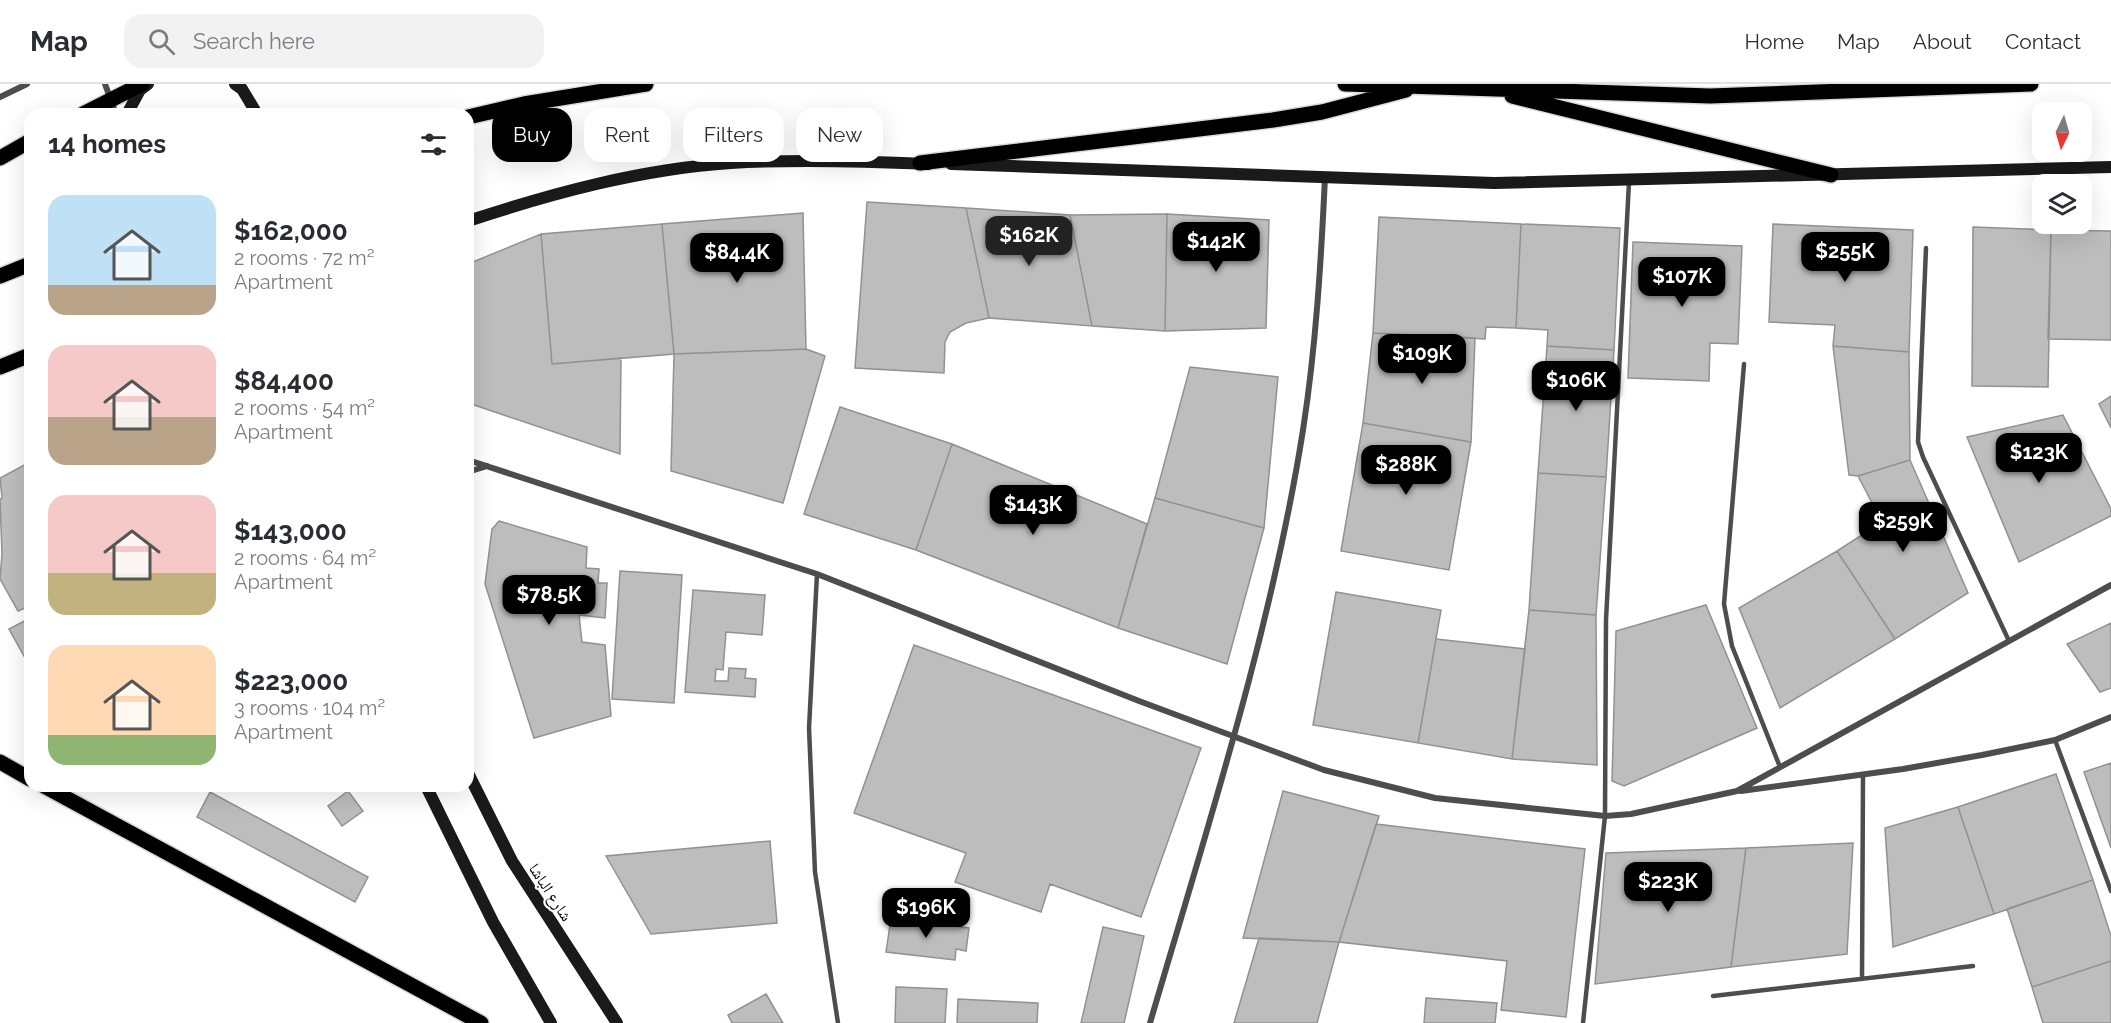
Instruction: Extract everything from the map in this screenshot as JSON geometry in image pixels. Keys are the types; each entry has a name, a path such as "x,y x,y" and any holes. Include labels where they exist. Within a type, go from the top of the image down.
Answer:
{"main road":[{"path":"114,107 142,84"},
{"path":"474,116 524,104 646,84"},
{"path":"1345,84 1710,96 2031,84"},
{"path":"920,163 1273,120 1332,110 1419,86"},
{"path":"1480,88 1831,175"},
{"path":"0,158 24,144"},
{"path":"0,276 24,266"},
{"path":"0,368 24,358"},
{"path":"0,762 24,775"},
{"path":"55,792 481,1023"}],"street":[{"path":"0,97 27,84"},
{"path":"105,84 114,107"},
{"path":"130,108 140,90 148,84"},
{"path":"235,84 254,108"},
{"path":"242,84 254,108"},
{"path":"474,219 567,191 647,173 729,163 812,160 1494,183 2111,167"},
{"path":"1150,1023 1234,735 1288,513 1303,429 1320,272 1325,177"},
{"path":"474,462 817,574 1139,701 1324,770 1383,786 1468,802 1605,816 1631,814 1737,791 1863,774 2055,740 2111,717"},
{"path":"474,470 488,466"},
{"path":"1737,791 2111,585"},
{"name":"شارع الباشا","path":"474,785 512,861 617,1023"},
{"path":"429,792 494,922 551,1023"}],"lane":[{"path":"1583,1023 1605,816 1606,620 1629,180"},
{"path":"1926,248 1918,442 2009,641"},
{"path":"1744,364 1724,604 1732,646 1780,767"},
{"path":"817,574 809,728 815,872 838,1023"},
{"path":"2055,740 2111,891"},
{"path":"1862,979 1863,774"},
{"path":"1713,996 1973,966"}],"building":[{"path":"867,202 966,208 989,318 966,323 950,332 945,342 944,373 855,368"},
{"path":"966,208 1070,215 1092,326 989,318"},
{"path":"803,213 806,349 674,354 662,224"},
{"path":"1167,214 1269,220 1266,328 1165,331"},
{"path":"1167,214 1165,331 1092,326 1070,215"},
{"path":"1379,217 1521,224 1516,328 1486,327 1485,339 1373,333"},
{"path":"662,224 674,354 552,364 541,234"},
{"path":"1521,224 1620,228 1614,350 1547,346 1548,330 1516,328"},
{"path":"1773,224 1913,230 1909,352 1833,346 1835,325 1769,322"},
{"path":"1973,227 2032,229 2032,234 2051,234 2048,387 1972,386"},
{"path":"2092,231 2111,231 2111,340 2048,339 2051,234 2092,234"},
{"path":"541,234 552,364 621,358 620,454 474,405 474,262"},
{"path":"1633,242 1742,246 1738,344 1710,343 1709,381 1628,378"},
{"path":"1373,333 1475,338 1471,442 1363,423"},
{"path":"1547,346 1614,350 1606,477 1538,473"},
{"path":"1833,346 1909,352 1910,460 1858,476 1849,475"},
{"path":"806,349 825,356 783,503 671,471 674,354"},
{"path":"1190,367 1278,377 1264,528 1155,498"},
{"path":"2111,396 2111,428 2099,404"},
{"path":"840,407 952,444 916,550 804,514"},
{"path":"2063,415 2111,509 2111,516 2019,562 1967,437"},
{"path":"1363,423 1471,442 1449,570 1341,551"},
{"path":"952,444 1147,524 1118,628 916,550"},
{"path":"1910,460 1968,593 1895,639 1837,551 1882,522 1858,476"},
{"path":"24,465 24,608 18,611 0,579 2,554 0,499 2,498 0,478"},
{"path":"1538,473 1606,477 1596,615 1529,610"},
{"path":"1155,498 1264,528 1227,664 1118,628"},
{"path":"499,521 587,547 586,568 599,569 598,583 607,583 605,618 579,615 582,642 605,645 611,716 534,738 485,584 492,529"},
{"path":"1837,551 1895,639 1780,708 1739,608"},
{"path":"620,571 682,575 674,703 612,699"},
{"path":"693,590 765,595 762,635 726,632 723,670 716,669 715,681 728,681 729,668 746,669 745,678 756,679 755,697 685,692"},
{"path":"1336,592 1441,610 1418,743 1313,725"},
{"path":"1706,605 1757,728 1624,786 1612,781 1616,631"},
{"path":"1529,610 1596,615 1597,765 1512,759"},
{"path":"24,621 24,656 9,629"},
{"path":"2111,623 2111,688 2100,692 2067,644"},
{"path":"1436,639 1525,649 1512,759 1418,743"},
{"path":"914,645 1201,748 1141,917 1050,884 1041,912 955,882 966,853 854,813"},
{"path":"2111,763 2111,848 2084,772"},
{"path":"2056,774 2093,880 1994,914 1958,807"},
{"path":"1283,791 1379,816 1339,942 1243,938"},
{"path":"210,792 368,877 355,902 197,817"},
{"path":"349,792 363,811 342,826 328,806"},
{"path":"1958,807 1994,914 1893,947 1885,828"},
{"path":"1376,824 1585,849 1566,1017 1501,1010 1507,961 1339,942"},
{"path":"770,841 777,923 651,934 606,856"},
{"path":"1853,843 1847,954 1731,967 1746,848"},
{"path":"1746,848 1731,967 1595,984 1606,853"},
{"path":"2093,880 2111,936 2111,961 2032,987 2007,909"},
{"path":"891,918 969,928 966,951 956,949 955,960 886,952"},
{"path":"1103,927 1144,936 1124,1023 1081,1023"},
{"path":"1259,938 1339,942 1317,1023 1234,1023"},
{"path":"2111,961 2111,1023 2043,1023 2032,987"},
{"path":"896,987 947,989 945,1023 895,1023"},
{"path":"766,994 783,1023 732,1023 728,1015"},
{"path":"1426,998 1497,1003 1495,1023 1424,1023"},
{"path":"958,999 1038,1003 1037,1023 957,1023"}]}
